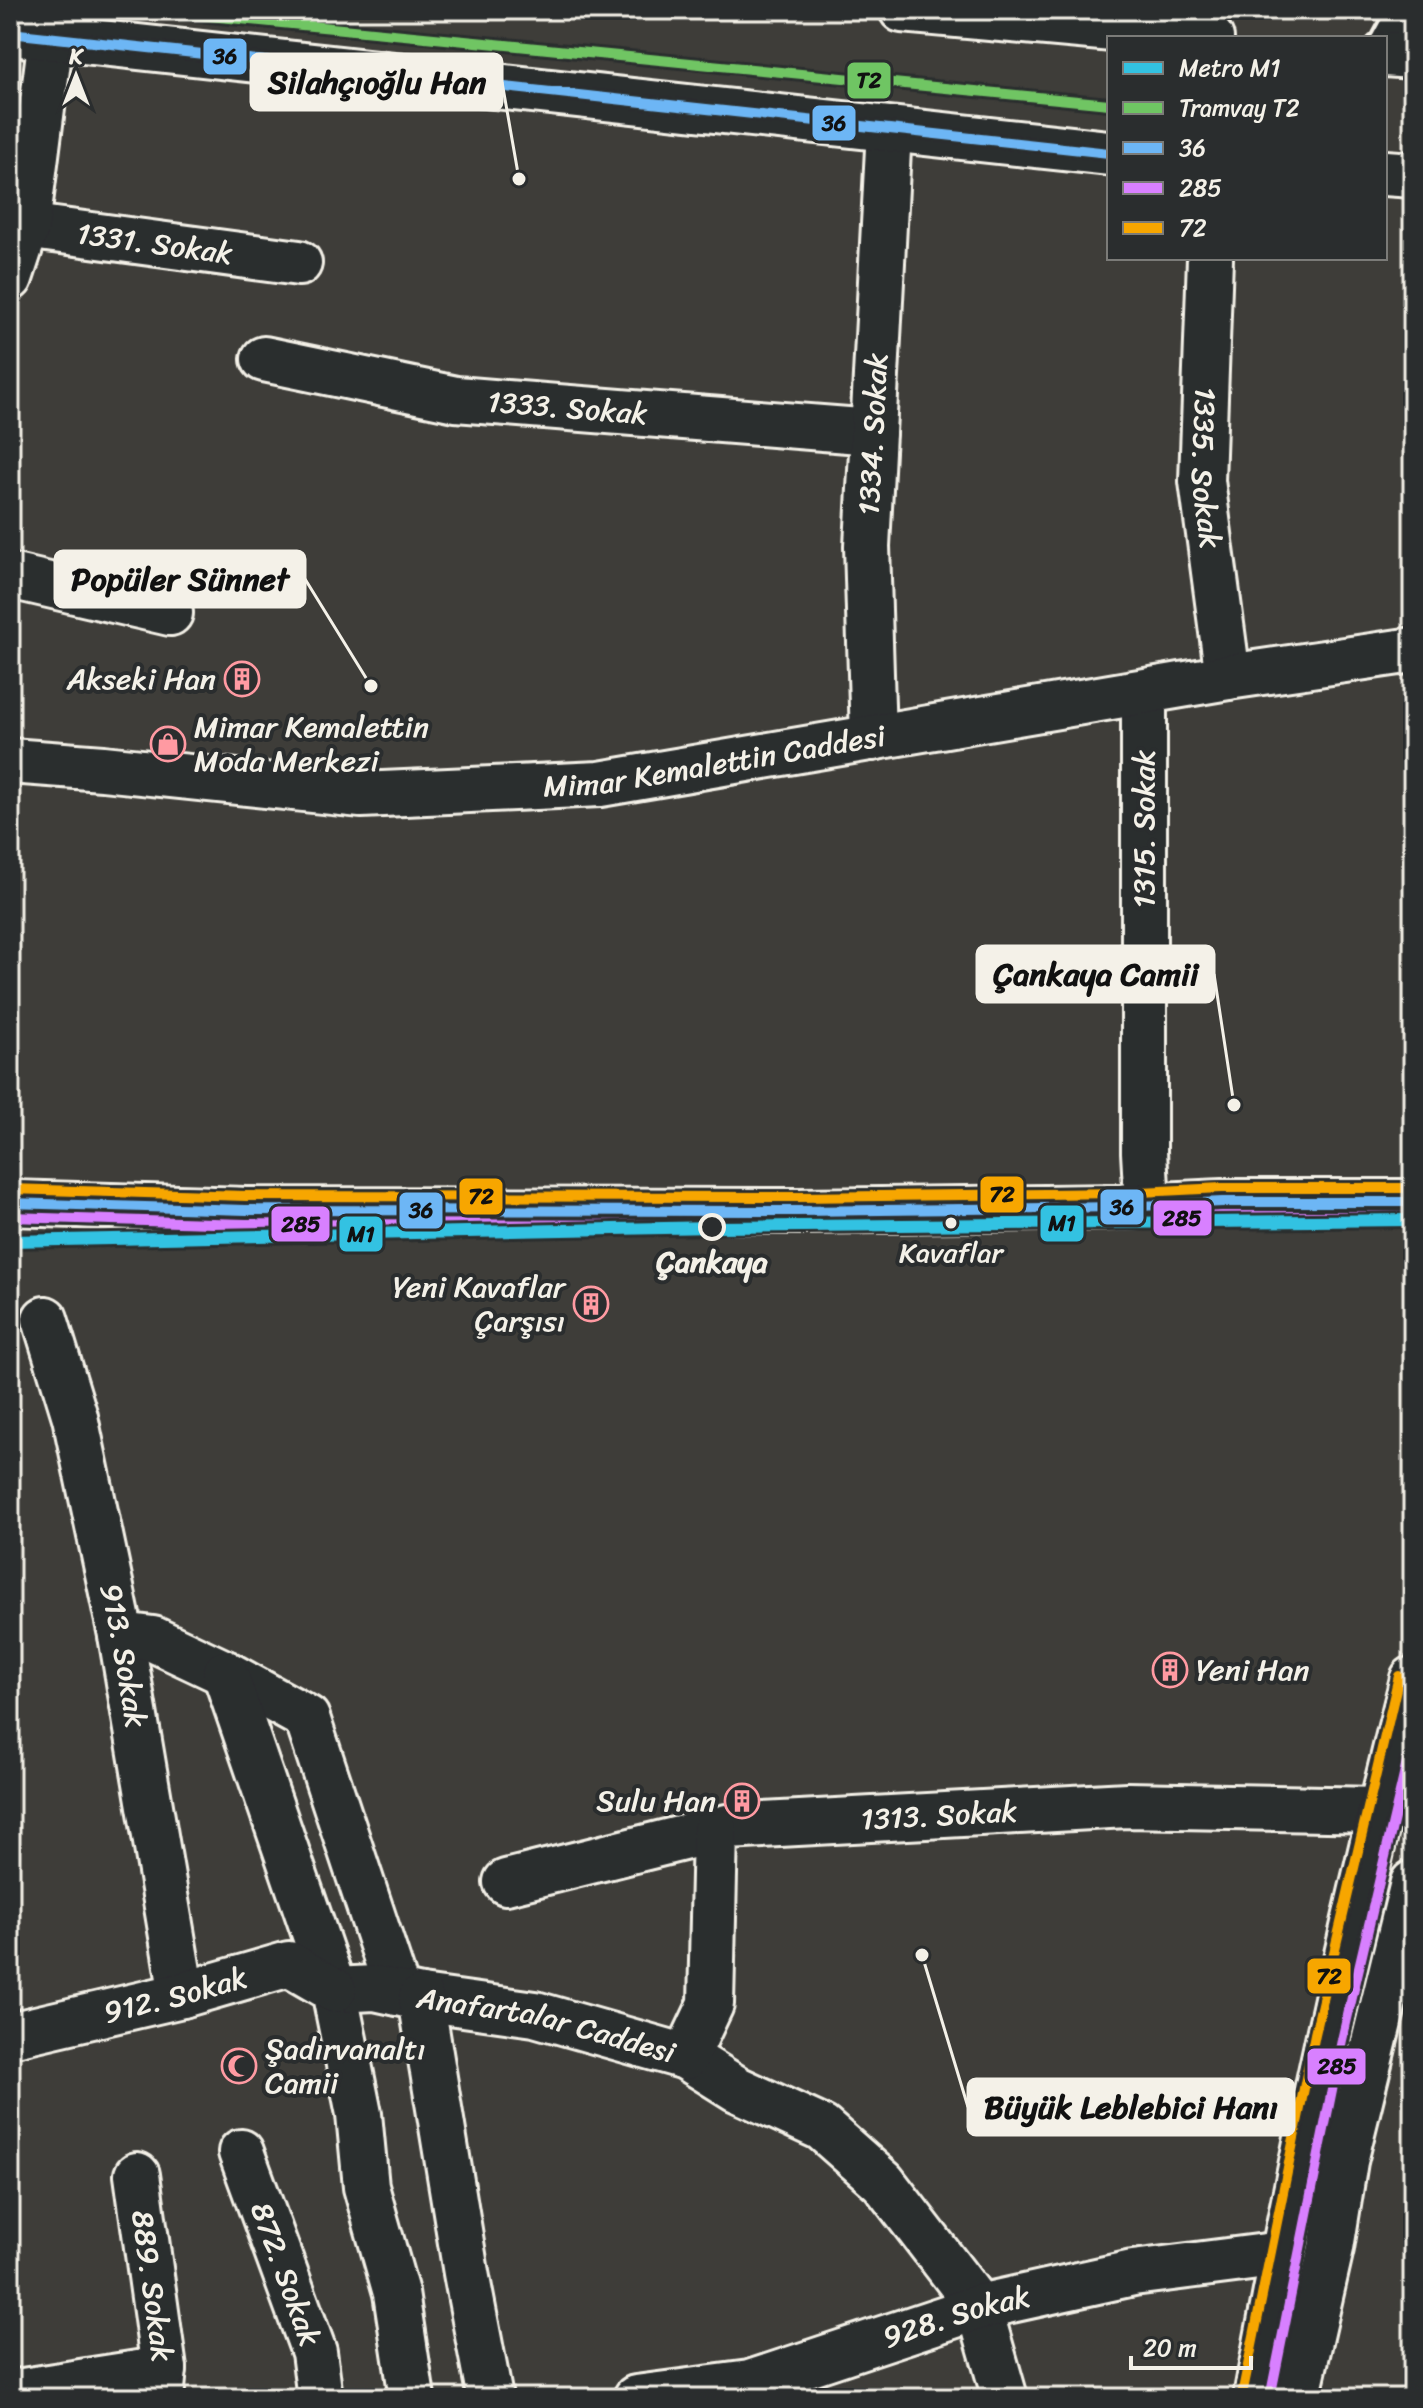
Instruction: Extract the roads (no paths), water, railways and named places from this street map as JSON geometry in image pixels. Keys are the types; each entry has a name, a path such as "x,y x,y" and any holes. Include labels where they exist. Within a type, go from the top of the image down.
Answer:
{"street":[{"path":"904,10 1189,36"},
{"path":"1395,55 1412,10"},
{"path":"10,278 18,225 31,35 1107,153"},
{"name":"1334. Sokak","path":"873,738 867,546 889,130"},
{"path":"1387,173 1413,175"},
{"name":"1331. Sokak","path":"18,225 299,263"},
{"name":"1335. Sokak","path":"1210,260 1202,481 1228,677"},
{"name":"1333. Sokak","path":"264,359 456,399 873,432"},
{"path":"10,576 170,613"},
{"name":"Mimar Kemalettin Caddesi","path":"10,761 361,795 600,784 1228,677 1413,650"},
{"name":"1315. Sokak","path":"1144,693 1144,1152 1147,1205"},
{"path":"10,1203 246,1210 783,1211 1222,1202 1413,1202"},
{"name":"913. Sokak","path":"45,1319 75,1417 121,1635 182,1995"},
{"path":"121,1635 153,1639 225,1673 307,1718 410,1996 490,2398"},
{"path":"225,1673 334,1990 359,2114 366,2187 396,2293 412,2398"},
{"path":"1256,2398 1282,2254 1380,1810 1413,1679"},
{"name":"1313. Sokak","path":"506,1882 727,1827 1127,1805 1380,1810"},
{"path":"686,2057 711,2004 715,1831"},
{"path":"1297,2398 1331,2248 1345,2161 1413,1883"},
{"name":"912. Sokak","path":"10,2035 182,1995 289,1964 334,1990"},
{"name":"Anafartalar Caddesi","path":"334,1990 375,1988 535,2014 686,2057 737,2089 822,2128 883,2182 979,2307 1005,2398"},
{"name":"872. Sokak","path":"241,2152 314,2352 320,2398"},
{"name":"889. Sokak","path":"137,2175 163,2383"},
{"name":"928. Sokak","path":"636,2398 750,2383 979,2307 1133,2273 1282,2254"},
{"path":"10,2393 163,2383"}],"metro line":[{"name":"M1","path":"10,1241 715,1227 1413,1220"}],"tram line":[{"name":"T2","path":"148,10 1107,104"}],"place":[{"name":"Silahçıoğlu Han","path":"519,179"},
{"name":"Akseki Han","path":"242,679"},
{"name":"Popüler Sünnet","path":"371,686"},
{"name":"Mimar Kemalettin Moda Merkezi","path":"168,744"},
{"name":"Çankaya Camii","path":"1234,1105"},
{"name":"Kavaflar","path":"951,1223"},
{"name":"Çankaya","path":"712,1227"},
{"name":"Yeni Kavaflar Çarşısı","path":"591,1304"},
{"name":"Yeni Han","path":"1170,1670"},
{"name":"Sulu Han","path":"742,1801"},
{"name":"Büyük Leblebici Hanı","path":"922,1955"},
{"name":"Şadırvanaltı Camii","path":"239,2066"}]}
